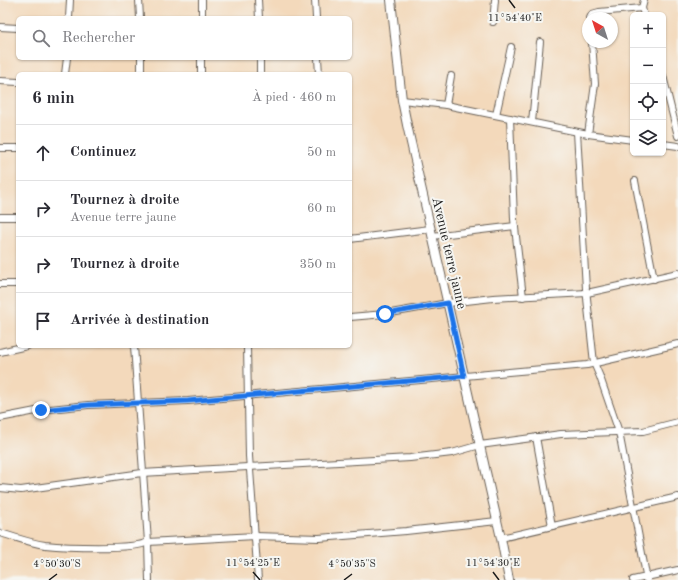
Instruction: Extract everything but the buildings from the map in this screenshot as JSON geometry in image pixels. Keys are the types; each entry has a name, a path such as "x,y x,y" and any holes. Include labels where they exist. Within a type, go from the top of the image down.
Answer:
{"street":[{"path":"69,16 70,0"},
{"path":"139,0 140,16"},
{"path":"202,0 202,16"},
{"path":"258,0 259,16"},
{"path":"315,0 316,16"},
{"name":"Avenue terre jaune","path":"391,0 402,100 501,538 509,580"},
{"path":"493,22 495,0"},
{"path":"643,12 642,8 644,0"},
{"path":"599,12 642,8"},
{"path":"0,27 16,28"},
{"path":"532,122 540,42"},
{"path":"496,114 511,47"},
{"path":"588,134 595,84 592,48"},
{"path":"65,72 66,60"},
{"path":"141,60 141,72"},
{"path":"201,60 201,72"},
{"path":"260,60 260,72"},
{"path":"318,60 318,72"},
{"path":"446,106 451,76"},
{"path":"0,81 16,82"},
{"path":"665,84 678,136"},
{"path":"402,100 496,114 577,132 630,140"},
{"path":"510,118 515,226 524,297"},
{"path":"577,132 587,293 594,363 600,376 619,432 646,578"},
{"path":"666,144 678,146"},
{"path":"0,148 16,148"},
{"path":"635,181 654,279"},
{"path":"0,217 16,217"},
{"path":"352,239 515,226"},
{"path":"352,317 385,314 448,303 493,298 587,293 678,273"},
{"path":"0,284 16,284"},
{"path":"0,418 41,410 88,405 138,404 247,395 594,363 678,344"},
{"path":"0,352 18,348"},
{"path":"134,348 148,542 148,580"},
{"path":"247,348 250,468 258,580"},
{"path":"0,488 21,490 37,489 142,474 410,458 452,453 480,445 561,434 643,431 678,422"},
{"path":"536,437 552,526"},
{"path":"501,538 678,497"},
{"path":"0,533 44,545 119,547 141,546 148,542 255,536 319,538 406,531 497,521"},
{"path":"633,580 678,570"}],"route":[{"path":"41,410 88,405 188,401 464,376 448,303 385,314"}]}
